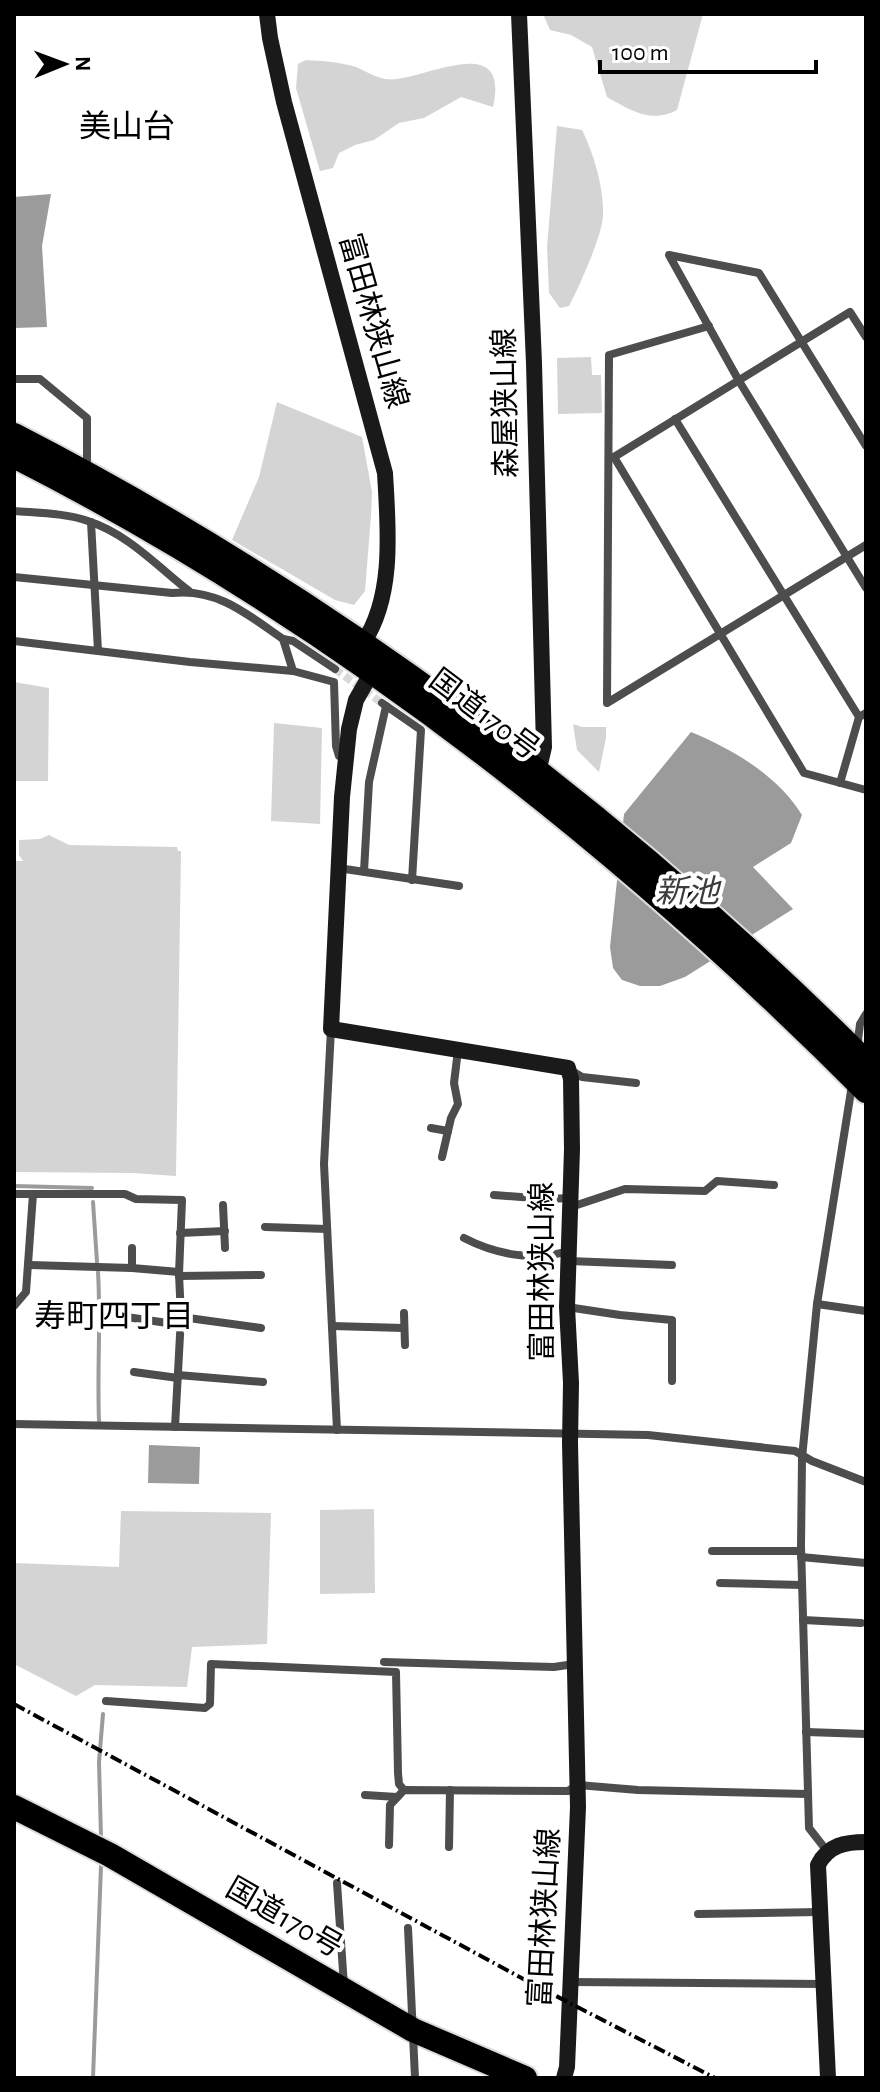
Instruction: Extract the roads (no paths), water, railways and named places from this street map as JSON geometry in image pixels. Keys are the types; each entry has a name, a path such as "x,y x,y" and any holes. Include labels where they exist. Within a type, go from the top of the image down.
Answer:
{"highway":[{"name":"国道170号","path":"14,435 191,533 363,643 634,862 743,958 860,1071"},
{"name":"国道170号","path":"14,456 177,546 284,613 530,777"},
{"name":"国道170号","path":"16,1812 110,1855 413,2030 525,2078"}],"main road":[{"name":"富田林狭山線","path":"267,14 284,102 385,473 389,532 386,573 374,623 363,643"},
{"name":"森屋狭山線","path":"519,14 534,363 544,747 530,777"},
{"path":"372,672 356,700 346,760 331,1029 568,1068"},
{"name":"富田林狭山線","path":"564,2078 567,2067 578,1785 567,1307 571,1079 568,1068"},
{"path":"828,2078 818,1865 827,1851 844,1843 866,1842"}],"street":[{"path":"866,446 759,273 669,255 739,380 866,588"},
{"path":"611,457 850,312 866,337"},
{"path":"709,326 609,355 611,457 607,703 866,545"},
{"path":"14,379 40,379 87,418 87,461 82,471"},
{"path":"675,419 783,595 862,715 840,783"},
{"path":"611,457 804,773 866,790"},
{"path":"14,511 67,516 91,522 140,549 189,591"},
{"path":"91,522 98,651"},
{"path":"14,577 95,587 172,593 189,591 214,596 230,602 283,639 293,641 335,669"},
{"path":"283,639 293,671"},
{"path":"14,641 293,671 334,682 336,746 339,756 346,760"},
{"path":"364,871 369,782 384,705 421,730 412,880"},
{"path":"338,868 459,886"},
{"path":"827,1851 809,1828 801,1554 802,1455 817,1304 860,1071 860,1024 866,1014"},
{"path":"331,1029 324,1164 337,1430"},
{"path":"442,1157 458,1104 454,1083 459,1050"},
{"path":"568,1068 582,1077 636,1083"},
{"path":"431,1128 448,1131"},
{"path":"494,1195 570,1203 625,1189 705,1191 717,1181 774,1185"},
{"path":"14,1194 125,1194 136,1199 182,1200 181,1321 175,1427"},
{"path":"14,1306 26,1292 33,1194"},
{"path":"223,1205 225,1248"},
{"path":"265,1227 327,1229"},
{"path":"180,1233 225,1231"},
{"path":"464,1238 481,1247 503,1252 672,1265"},
{"path":"132,1248 132,1268"},
{"path":"30,1265 132,1268 179,1274 261,1275"},
{"path":"817,1304 866,1311"},
{"path":"567,1307 672,1320 672,1381"},
{"path":"404,1313 405,1345"},
{"path":"106,1314 261,1328"},
{"path":"332,1326 404,1328"},
{"path":"134,1372 263,1382"},
{"path":"14,1424 648,1435 795,1451 866,1482"},
{"path":"712,1551 801,1554 866,1563"},
{"path":"720,1583 802,1585"},
{"path":"803,1620 861,1623"},
{"path":"384,1662 554,1667 574,1664"},
{"path":"106,1701 205,1708 210,1704 211,1664 396,1672 398,1773 399,1784 404,1790 568,1791 578,1785 638,1790 808,1794"},
{"path":"806,1732 866,1734"},
{"path":"389,1845 390,1805 404,1790"},
{"path":"449,1847 450,1790"},
{"path":"365,1795 397,1797"},
{"path":"337,1883 344,1990"},
{"path":"698,1914 818,1912"},
{"path":"408,1928 415,2078"},
{"path":"571,1982 823,1984"}],"water":[{"path":"51,194 42,246 47,327 14,328 14,197"},
{"name":"新池","path":"691,732 753,765 780,788 802,815 791,843 753,867 793,909 685,977 660,986 640,986 622,980 613,968 610,947 624,814"},
{"path":"149,1445 200,1447 199,1484 148,1483"}],"waterway":[{"path":"14,1186 92,1188"},
{"path":"93,1202 97,1262"},
{"path":"98,1272 99,1421"},
{"path":"101,1837 99,1762 103,1714"},
{"path":"93,2078 101,1866"}],"tunnel":[{"path":"335,669 382,703"}],"railway":[{"path":"14,1704 529,1982 715,2078"}],"district":[{"name":"美山台","path":"127,127"},
{"name":"寿町四丁目","path":"114,1317"}]}
